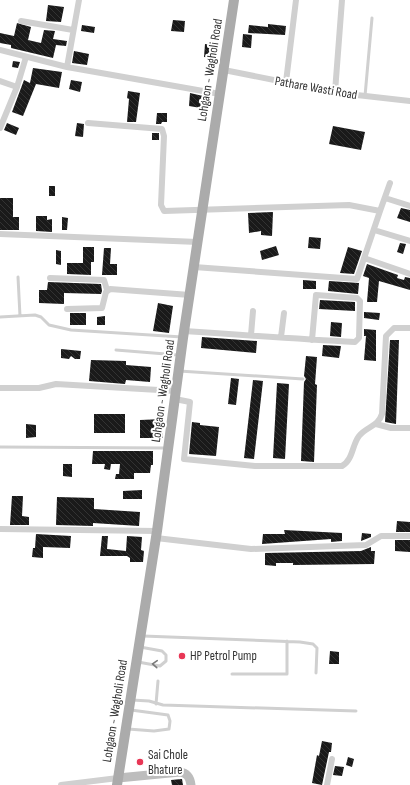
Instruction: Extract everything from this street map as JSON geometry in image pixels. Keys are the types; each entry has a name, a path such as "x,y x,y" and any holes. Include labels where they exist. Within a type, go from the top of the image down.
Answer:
{"main road":[{"name":"Lohgaon - Wagholi Road","path":"117,781 124,728 157,535 178,371 234,0"}],"street":[{"path":"67,67 79,0"},
{"path":"286,82 296,0"},
{"path":"335,92 342,0"},
{"path":"21,21 73,30"},
{"path":"0,50 67,67 220,94"},
{"path":"0,128 17,86 26,57"},
{"name":"Pathare Wasti Road","path":"224,70 335,92 410,101"},
{"path":"0,81 17,86"},
{"path":"88,124 162,129 164,136 161,208 167,212 202,209 349,205 380,211"},
{"path":"194,267 356,280 390,184"},
{"path":"385,198 410,206"},
{"path":"374,230 410,242"},
{"path":"0,234 198,242"},
{"path":"364,258 410,274"},
{"path":"50,278 104,280 107,290 102,308 67,309"},
{"path":"107,290 114,289 190,295"},
{"path":"184,334 251,335 312,340 357,341 360,301 357,298 316,295 312,340"},
{"path":"251,335 253,311"},
{"path":"281,338 284,313"},
{"path":"0,388 40,388 56,384 175,395 190,402 184,459 255,466 342,466 349,460 360,434 376,424 382,414 386,336 394,328 410,328"},
{"path":"376,424 391,428 410,428"},
{"path":"0,529 157,535 251,549 366,545 381,536 410,536"},
{"path":"327,785 332,760"},
{"path":"61,785 117,781 180,772 186,773 190,785"}],"lane":[{"path":"365,96 372,18"},
{"path":"18,277 20,316"},
{"path":"0,317 35,315 41,317 49,325 72,330 184,334"},
{"path":"116,350 181,356"},
{"path":"178,371 303,379"},
{"path":"0,447 168,448"},
{"path":"140,636 287,641 313,644 317,648 316,673"},
{"path":"232,674 287,674 287,641"},
{"path":"135,662 160,666 166,661 166,655 162,651 138,647"},
{"path":"156,704 158,681"},
{"path":"128,705 156,704 356,711"},
{"path":"124,728 162,730 169,729 170,726 168,715 128,705"}],"building":[{"path":"48,5 64,7 61,22 46,21"},
{"path":"173,20 185,21 184,32 171,31"},
{"path":"17,23 31,27 28,40 41,43 44,30 55,31 53,39 67,41 66,46 56,45 53,58 11,48 11,45 0,43 0,33 14,36"},
{"path":"268,24 286,26 285,35 248,33 249,25 268,27"},
{"path":"82,25 95,27 94,33 81,31"},
{"path":"243,34 252,35 251,48 242,47"},
{"path":"205,44 214,45 213,58 204,57"},
{"path":"74,51 89,54 87,65 72,63"},
{"path":"13,61 20,62 18,68 12,67"},
{"path":"33,68 62,72 59,88 36,84 23,116 12,112 24,80 30,83"},
{"path":"71,80 82,82 80,92 69,89"},
{"path":"128,91 140,93 136,122 127,122 129,99 127,98"},
{"path":"190,93 203,96 201,108 189,106"},
{"path":"157,113 167,113 167,122 156,124"},
{"path":"7,123 19,128 16,135 4,130"},
{"path":"77,123 84,124 83,137 75,136"},
{"path":"333,126 365,132 361,150 329,144"},
{"path":"152,133 159,133 159,140 152,140"},
{"path":"49,186 55,186 55,196 49,196"},
{"path":"0,198 13,198 13,217 19,217 19,230 0,230"},
{"path":"401,208 410,210 410,222 397,218"},
{"path":"273,212 272,236 261,235 261,231 249,233 248,213"},
{"path":"36,216 47,216 47,220 52,219 52,232 36,231"},
{"path":"62,217 68,218 67,230 62,230"},
{"path":"309,237 321,238 320,249 308,248"},
{"path":"400,243 406,244 403,254 397,252"},
{"path":"276,246 279,255 262,260 260,251"},
{"path":"83,247 94,247 94,262 91,262 91,275 67,274 67,263 83,263"},
{"path":"348,247 362,251 354,274 340,273"},
{"path":"104,248 111,248 110,264 117,264 117,275 102,275"},
{"path":"56,250 61,251 61,265 56,264"},
{"path":"367,264 398,275 397,278 404,280 405,277 410,278 410,290 379,281 377,302 367,302 369,278 363,276"},
{"path":"303,280 316,281 316,289 303,289"},
{"path":"329,281 359,283 358,294 328,291"},
{"path":"48,282 101,284 102,291 101,294 64,293 64,304 39,303 39,290 47,290"},
{"path":"320,300 355,302 355,311 319,309"},
{"path":"158,303 173,306 169,333 153,331"},
{"path":"364,312 380,313 379,320 364,318"},
{"path":"70,313 86,313 86,325 70,325"},
{"path":"105,316 105,325 97,325 97,317"},
{"path":"331,322 342,323 341,337 330,336"},
{"path":"364,329 376,330 376,361 364,360 366,336 364,336"},
{"path":"202,337 257,341 256,353 201,348"},
{"path":"390,340 399,340 396,424 385,422"},
{"path":"323,345 341,346 339,358 322,356"},
{"path":"61,349 81,351 80,359 75,359 71,356 69,359 61,358"},
{"path":"306,356 317,357 315,384 317,385 314,462 301,461"},
{"path":"91,360 126,361 126,365 151,367 150,382 126,380 125,384 89,381"},
{"path":"231,378 239,379 236,405 228,404"},
{"path":"253,380 263,381 254,459 244,458"},
{"path":"277,383 289,384 285,459 273,458"},
{"path":"94,414 125,414 125,433 94,433"},
{"path":"163,419 163,438 140,438 140,420"},
{"path":"192,422 200,423 200,425 219,427 216,456 189,454"},
{"path":"26,424 36,425 36,437 26,438"},
{"path":"93,451 153,451 153,465 151,465 150,473 134,473 134,479 115,479 116,474 119,474 120,464 111,464 110,470 104,469 105,464 92,464"},
{"path":"63,464 72,464 72,477 63,476"},
{"path":"142,490 142,499 123,499 123,491"},
{"path":"12,496 23,496 22,516 29,517 29,525 10,525"},
{"path":"57,497 94,498 94,509 140,512 139,526 93,523 93,526 56,525"},
{"path":"397,521 410,522 410,532 396,532"},
{"path":"284,530 342,533 342,541 331,542 331,539 262,544 263,534 285,534"},
{"path":"362,533 371,534 371,537 361,541"},
{"path":"36,534 71,536 70,548 43,547 43,558 32,557 33,548 35,548"},
{"path":"102,536 108,536 107,549 126,551 127,536 142,537 141,550 144,551 143,562 130,562 130,558 127,556 100,556"},
{"path":"395,540 410,540 410,552 395,551"},
{"path":"371,547 371,551 375,551 374,564 293,565 293,563 276,563 276,566 265,565 265,553 361,551"},
{"path":"330,651 339,652 339,664 329,664"},
{"path":"322,741 332,743 322,785 312,783 317,755 319,756"},
{"path":"348,757 354,759 352,767 346,765"},
{"path":"335,766 344,767 342,776 333,775"},
{"path":"182,779 183,785 172,785 171,780"}],"place":[{"name":"HP Petrol Pump","path":"182,656"},
{"name":"Sai Chole Bhature","path":"140,762"}]}
